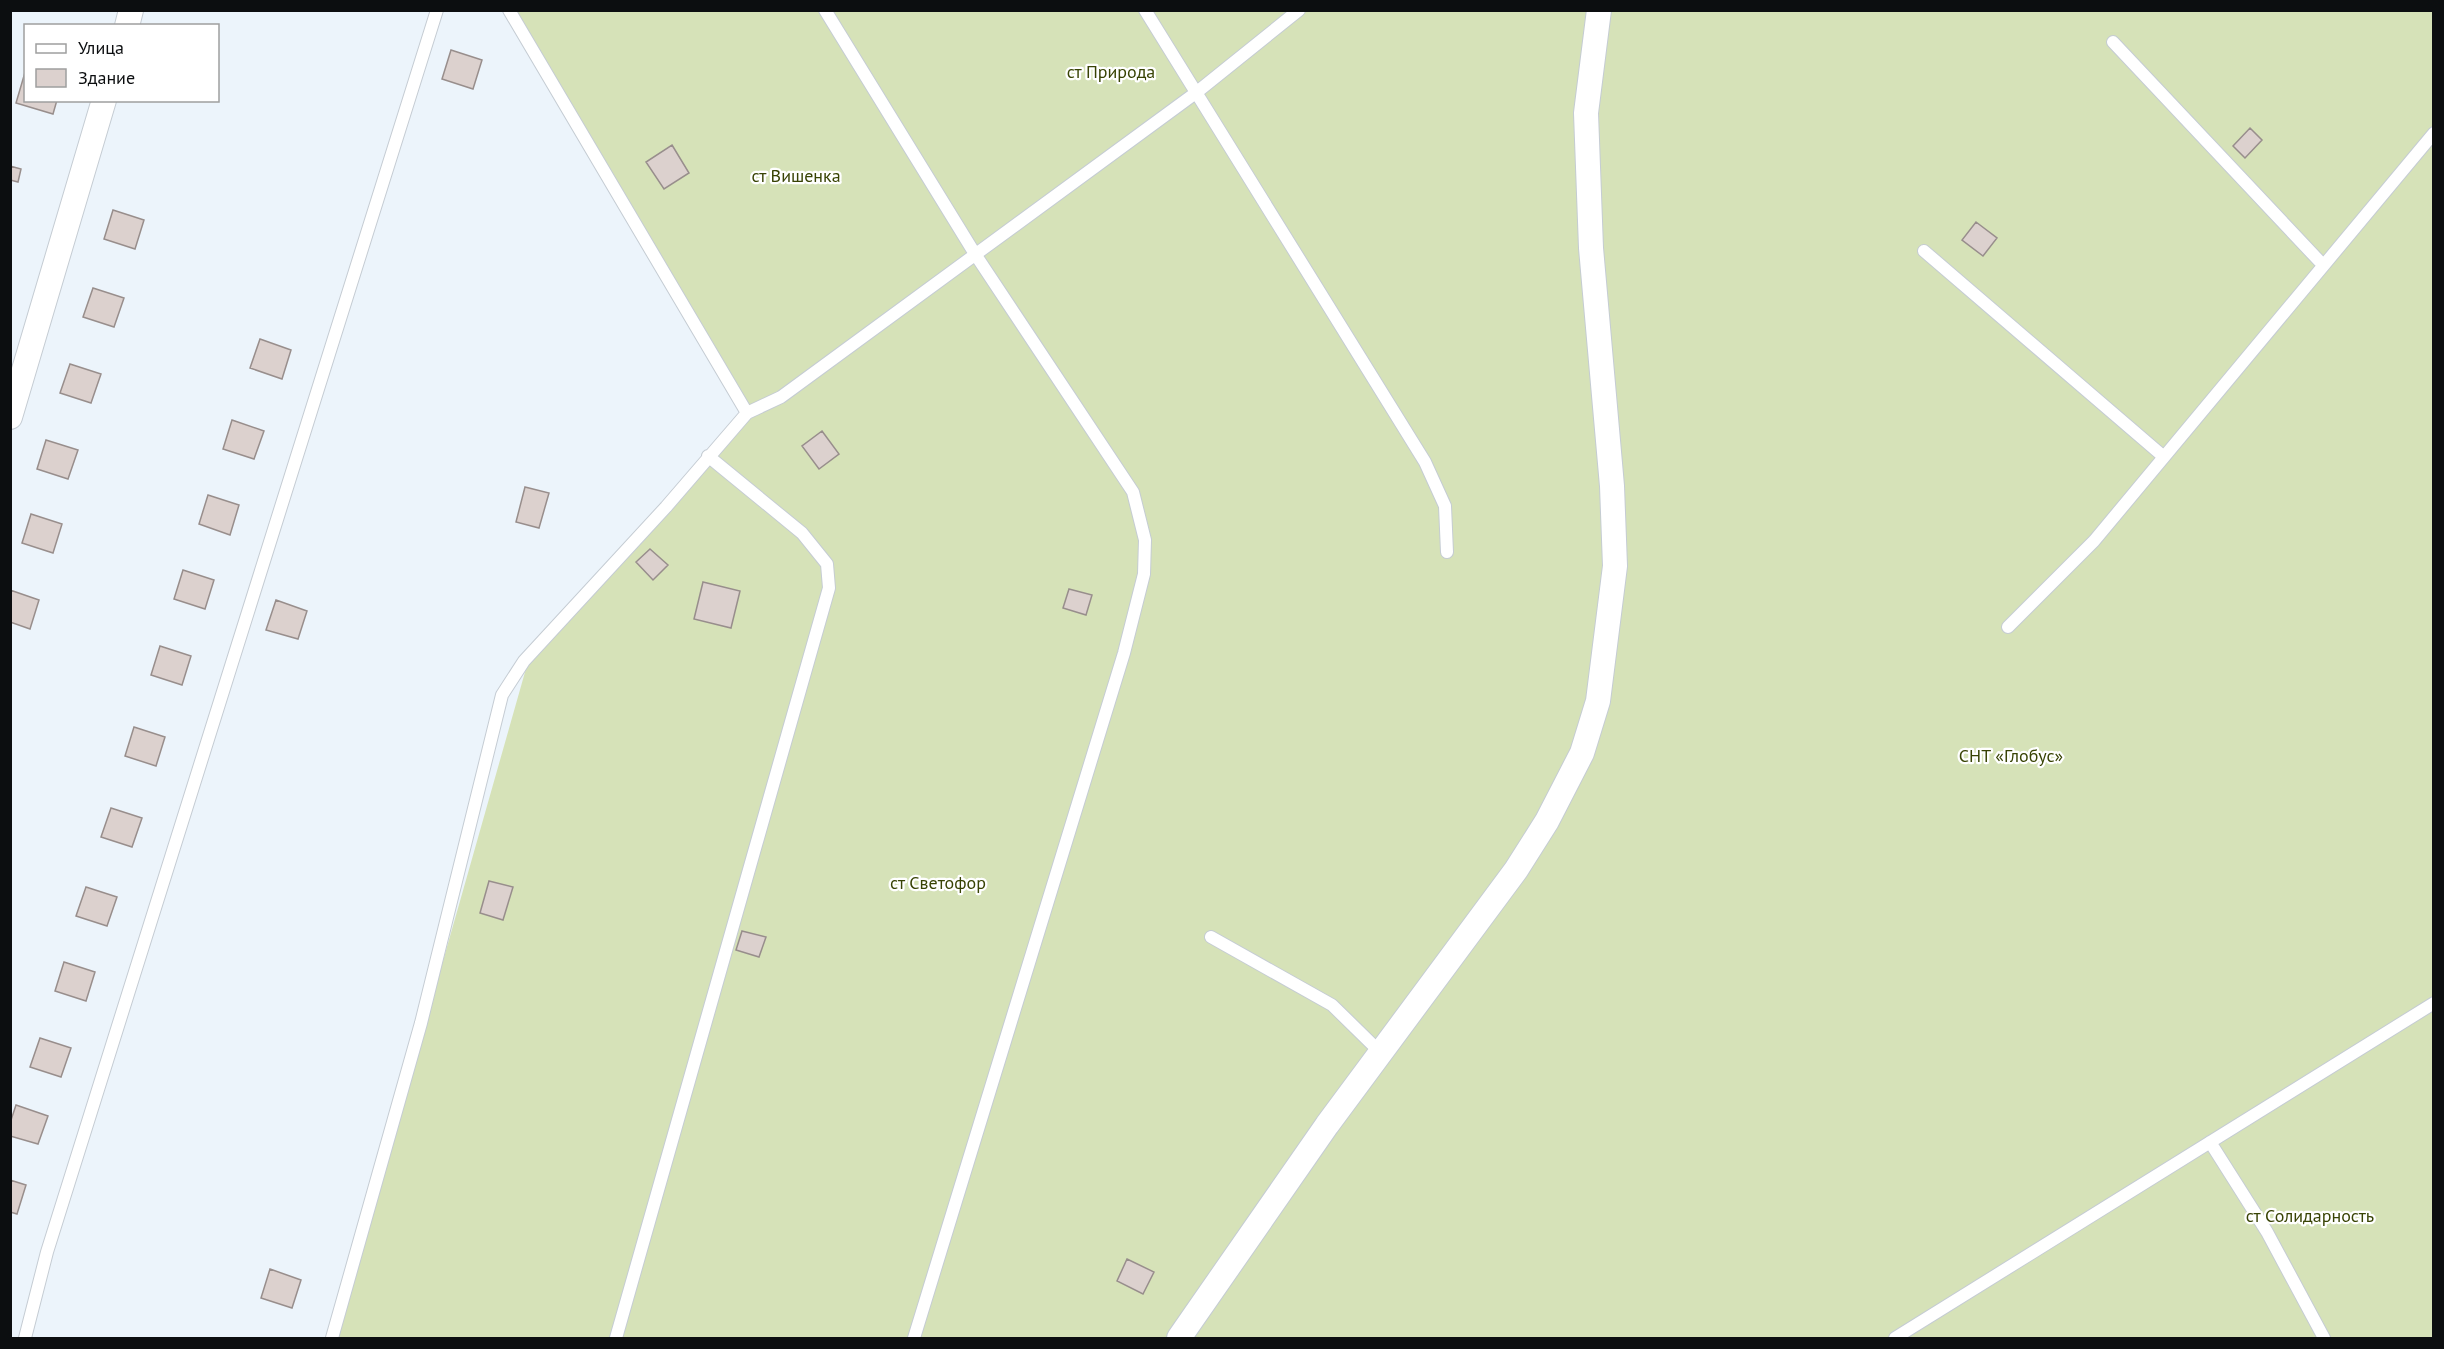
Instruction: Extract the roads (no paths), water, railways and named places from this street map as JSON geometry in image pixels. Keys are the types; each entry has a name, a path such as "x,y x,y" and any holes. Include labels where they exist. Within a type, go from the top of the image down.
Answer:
{"street":[{"path":"1179,1338 1381,1053 1516,870 1582,753 1599,701 1615,566 1612,486 1591,248 1586,113 1599,10"},
{"path":"10,417 103,102"}],"lane":[{"path":"25,1338 47,1252 436,10"},
{"path":"509,10 747,413"},
{"path":"825,10 975,254 1133,492 1145,540 1144,573 1124,653 914,1338"},
{"path":"1145,10 1425,462 1445,506 1447,552"},
{"path":"332,1338 421,1023 502,695 524,662 666,507 747,413 781,397 1197,92 1299,10"},
{"path":"2113,42 2323,265"},
{"path":"2008,627 2094,542 2433,133"},
{"path":"1924,251 2164,457"},
{"path":"616,1338 829,588 827,564 802,533 708,456"},
{"path":"1211,937 1332,1005 1381,1053"},
{"path":"1895,1338 2433,1003"},
{"path":"2210,1142 2267,1232 2324,1338"}],"park label":[{"name":"ст Природа","path":"1111,72"},
{"name":"ст Вишенка","path":"796,176"},
{"name":"СНТ «Глобус»","path":"2011,756"},
{"name":"ст Светофор","path":"938,883"},
{"name":"ст Солидарность","path":"2310,1216"}]}
